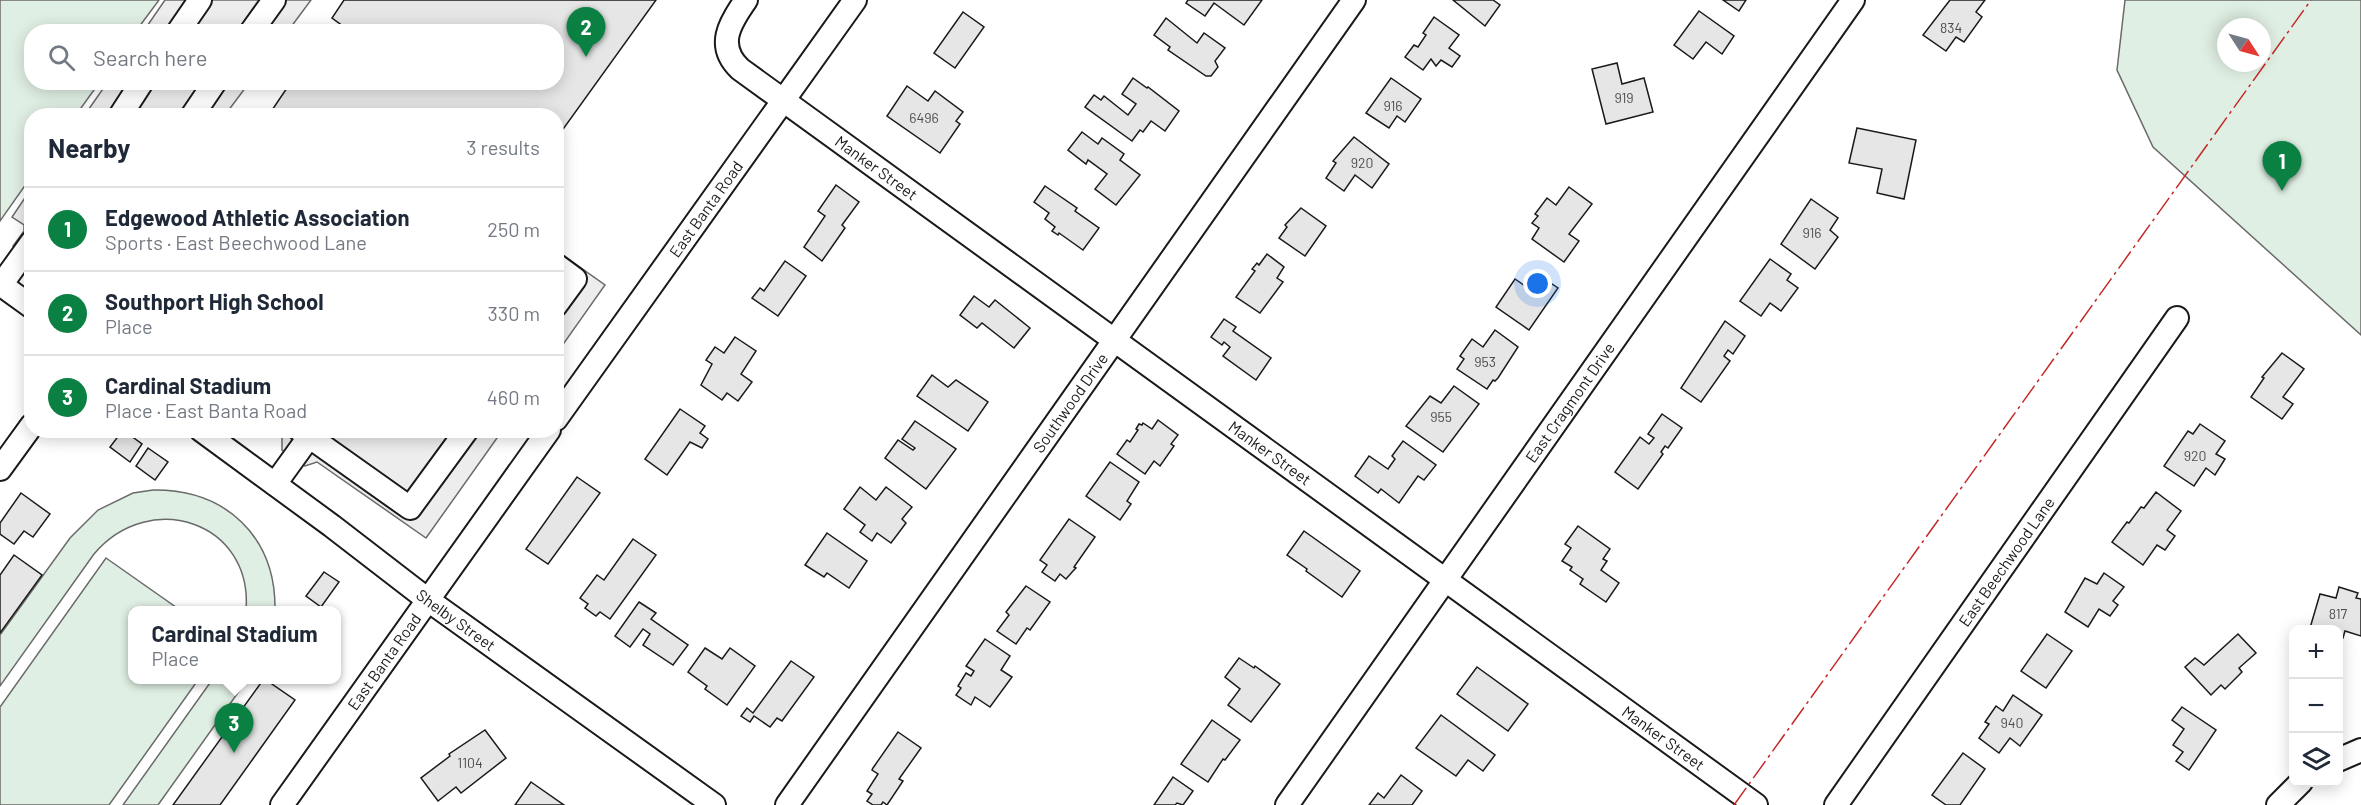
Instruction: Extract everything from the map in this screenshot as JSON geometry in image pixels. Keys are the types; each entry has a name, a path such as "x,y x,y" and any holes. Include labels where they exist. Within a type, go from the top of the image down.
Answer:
{"street":[{"path":"184,24 200,0"},
{"path":"257,24 274,0"},
{"name":"Manker Street","path":"746,0 729,30 726,47 732,62 740,69 1756,805"},
{"name":"East Banta Road","path":"564,408 855,0"},
{"name":"Southwood Drive","path":"787,805 1354,0"},
{"name":"East Cragmont Drive","path":"1287,805 1853,0"},
{"path":"125,108 137,90"},
{"path":"197,108 210,90"},
{"path":"24,252 0,284 24,301"},
{"path":"564,271 575,279 564,294"},
{"name":"East Beechwood Lane","path":"1836,805 2177,318"},
{"path":"0,469 24,436"},
{"name":"Shelby Street","path":"212,438 428,600 714,805"},
{"path":"275,484 305,438"},
{"path":"315,438 410,508 461,438"},
{"name":"East Banta Road","path":"282,805 543,438"},
{"path":"2343,757 2361,750"},
{"path":"2278,805 2297,787"}],"green space":[{"path":"0,0 159,0 141,24 24,24 24,90 94,90 81,108 24,108 24,187 0,221"},
{"path":"2125,0 2361,0 2361,335 2153,147 2117,70"},
{"path":"153,490 179,492 203,498 224,508 242,522 256,540 267,560 273,584 275,606 246,606 244,580 233,555 216,536 194,524 169,520 142,523 117,534 94,554 0,686 0,635 70,538 98,510 133,493"},
{"path":"106,558 174,606 128,606 128,684 195,684 109,805 0,805 0,707"},
{"path":"209,684 244,684 158,805 123,805"}],"shaded area":[{"path":"165,0 311,0 293,24 148,24"},
{"path":"102,90 244,90 230,108 90,108"},
{"path":"24,199 24,225 12,217"},
{"path":"24,231 24,253 13,246"},
{"path":"564,256 605,285 564,343"},
{"path":"282,438 497,438 426,538 317,462 305,466 282,450"}],"building":[{"path":"344,0 656,0 564,128 564,108 273,108 286,90 564,90 564,24 340,24 332,18"},
{"path":"1188,0 1262,0 1244,25 1214,3 1205,16 1186,3"},
{"path":"1453,0 1493,0 1500,5 1485,26"},
{"path":"1723,0 1746,0 1739,11"},
{"path":"1950,0 1985,0 1976,12 1982,17 1964,42 1956,37 1946,51 1923,35"},
{"path":"1699,11 1734,36 1722,54 1706,42 1693,59 1674,45"},
{"path":"963,12 984,27 955,68 934,53"},
{"path":"1434,17 1459,35 1449,48 1460,56 1452,67 1441,60 1436,66 1431,59 1423,70 1405,57 1414,45 1418,47 1426,35 1423,33"},
{"path":"1166,18 1197,43 1204,33 1225,48 1215,61 1218,67 1211,76 1206,76 1168,50 1170,47 1154,35"},
{"path":"1617,63 1622,84 1644,78 1653,112 1606,124 1592,69"},
{"path":"1133,78 1179,111 1165,131 1151,121 1132,141 1085,107 1094,95 1101,100 1104,96 1128,115 1136,104 1122,94"},
{"path":"1391,78 1421,99 1405,122 1397,116 1389,128 1366,113"},
{"path":"907,86 928,101 935,91 963,112 956,121 960,124 940,153 887,116"},
{"path":"1857,128 1916,140 1904,199 1877,193 1882,169 1849,163"},
{"path":"1082,132 1098,144 1102,138 1124,154 1120,160 1140,175 1116,205 1095,189 1107,174 1088,160 1086,164 1068,150"},
{"path":"1354,137 1389,164 1372,188 1355,175 1344,191 1326,178 1336,163 1333,161"},
{"path":"836,185 859,202 842,225 845,228 822,261 804,247 825,216 818,211"},
{"path":"1045,186 1077,208 1075,211 1099,228 1083,250 1059,233 1058,235 1052,231 1055,227 1045,219 1049,213 1034,202"},
{"path":"1569,187 1592,204 1569,234 1579,241 1564,262 1532,239 1539,228 1532,223 1538,216 1535,214 1547,198 1556,205"},
{"path":"1811,199 1838,218 1830,230 1838,237 1815,269 1781,244"},
{"path":"1301,208 1326,226 1305,256 1279,238 1287,227 1285,225"},
{"path":"1267,254 1284,267 1277,278 1283,282 1260,313 1236,297 1255,271 1252,269 1257,263 1259,265"},
{"path":"1770,259 1791,274 1787,280 1798,288 1781,311 1770,303 1761,316 1740,301"},
{"path":"785,261 806,276 778,316 752,298 760,288 764,291"},
{"path":"1540,276 1558,288 1529,330 1496,307 1515,279 1531,290"},
{"path":"974,296 989,307 995,300 1030,328 1014,348 982,323 977,328 960,315"},
{"path":"1224,319 1236,327 1233,331 1271,358 1256,380 1223,356 1230,347 1224,342 1222,345 1211,337"},
{"path":"1725,321 1745,336 1733,354 1728,350 1724,356 1730,361 1701,402 1681,388"},
{"path":"1495,330 1518,347 1498,378 1493,380 1487,389 1457,369 1464,359 1460,356 1472,339 1483,347"},
{"path":"735,337 756,351 741,374 752,382 738,401 727,393 722,400 701,385 712,364 706,360 715,347 724,353"},
{"path":"2282,353 2304,369 2283,397 2293,404 2282,419 2251,397 2264,378 2262,377"},
{"path":"932,375 948,387 956,380 988,402 968,431 917,396"},
{"path":"1454,386 1479,404 1443,452 1406,426 1430,396 1441,403"},
{"path":"680,409 705,426 700,433 708,439 702,448 690,442 667,475 645,459"},
{"path":"1662,414 1682,428 1668,448 1665,446 1661,452 1663,454 1638,489 1615,472 1640,437 1649,444 1654,438 1648,434"},
{"path":"1158,420 1178,435 1171,444 1174,446 1160,466 1154,461 1145,474 1117,454 1127,440 1130,442 1139,424 1143,423 1152,429"},
{"path":"915,421 956,449 926,489 885,458 898,440 913,450 915,448 902,439"},
{"path":"2200,424 2225,441 2216,454 2225,459 2215,475 2206,468 2194,486 2164,466 2188,431 2193,434"},
{"path":"117,438 134,438 142,444 130,462 110,447"},
{"path":"1403,441 1436,465 1424,480 1418,476 1399,503 1381,489 1378,493 1355,476 1369,456 1388,469 1395,459 1392,456"},
{"path":"148,448 168,462 155,480 136,466"},
{"path":"1110,462 1139,482 1127,501 1131,504 1120,520 1086,496"},
{"path":"577,477 600,493 548,564 526,549"},
{"path":"860,487 876,500 886,487 912,507 902,519 906,523 891,543 877,533 872,541 860,532 865,525 844,509"},
{"path":"2156,492 2181,511 2167,530 2175,536 2165,550 2157,545 2143,565 2112,542 2127,522 2129,523 2141,507 2144,508"},
{"path":"21,493 50,514 33,537 24,531 14,544 0,534 0,523"},
{"path":"1069,519 1095,537 1074,567 1076,568 1066,579 1060,574 1055,581 1042,572 1047,565 1040,560"},
{"path":"1578,526 1610,549 1603,559 1607,561 1601,570 1619,583 1606,602 1580,584 1583,579 1570,570 1572,567 1562,561 1571,548 1565,544"},
{"path":"1304,531 1360,571 1342,597 1287,555"},
{"path":"827,533 867,561 849,588 827,573 824,577 805,565"},
{"path":"633,539 656,555 610,619 600,612 596,616 585,608 588,604 580,598 597,575 604,580"},
{"path":"14,555 42,575 0,633 0,575"},
{"path":"324,572 339,582 322,606 306,596"},
{"path":"2104,573 2124,587 2113,601 2118,605 2110,616 2099,609 2088,627 2065,612 2085,578 2097,584"},
{"path":"1026,586 1050,602 1030,630 1027,628 1016,644 997,631 1009,615 1006,612"},
{"path":"2339,587 2358,593 2356,598 2361,599 2361,636 2345,631 2343,638 2343,625 2311,625 2320,594 2336,598"},
{"path":"639,602 656,613 651,619 688,645 673,665 643,645 650,634 643,629 630,647 615,636"},
{"path":"2047,634 2072,651 2046,688 2021,671"},
{"path":"2238,634 2256,653 2239,668 2242,672 2225,689 2221,685 2211,695 2185,667 2195,658 2204,665"},
{"path":"985,639 1010,656 1001,670 1012,677 990,707 975,697 971,705 956,695 961,688 958,686 966,673 971,676 974,671 966,666"},
{"path":"705,648 722,659 730,648 755,666 727,705 705,689 707,686 688,672"},
{"path":"1239,658 1254,668 1255,666 1280,684 1251,722 1228,705 1240,689 1225,677"},
{"path":"791,661 814,677 782,721 777,718 770,727 754,716 750,722 741,716 747,708 753,713"},
{"path":"1477,667 1528,704 1508,731 1457,694"},
{"path":"260,684 272,684 295,700 220,805 173,805"},
{"path":"2013,695 2042,715 2020,746 2010,738 1999,753 1979,738 1989,724 1985,722 1996,706 2003,711"},
{"path":"2182,707 2216,730 2189,770 2176,761 2183,752 2173,745 2184,729 2172,720"},
{"path":"1441,715 1495,755 1483,771 1468,760 1456,776 1416,748"},
{"path":"1212,720 1240,740 1225,760 1223,759 1208,782 1181,764"},
{"path":"485,730 506,758 461,793 456,787 438,801 421,778 450,756 449,754"},
{"path":"898,732 921,748 899,779 903,781 887,805 883,802 881,805 873,805 867,801 872,794 867,791 878,774 872,770"},
{"path":"1963,753 1985,769 1960,805 1946,805 1932,795"},
{"path":"1401,775 1422,791 1412,805 1369,805 1378,793 1384,798"},
{"path":"1173,777 1193,791 1183,805 1177,803 1175,805 1154,805"},
{"path":"531,782 564,805 515,805"}],"power":[{"path":"1734,805 2311,0"}],"place":[{"name":"Southport High School","path":"586,57"},
{"name":"Edgewood Athletic Association","path":"2282,191"},
{"name":"Cardinal Stadium","path":"234,753"}]}
